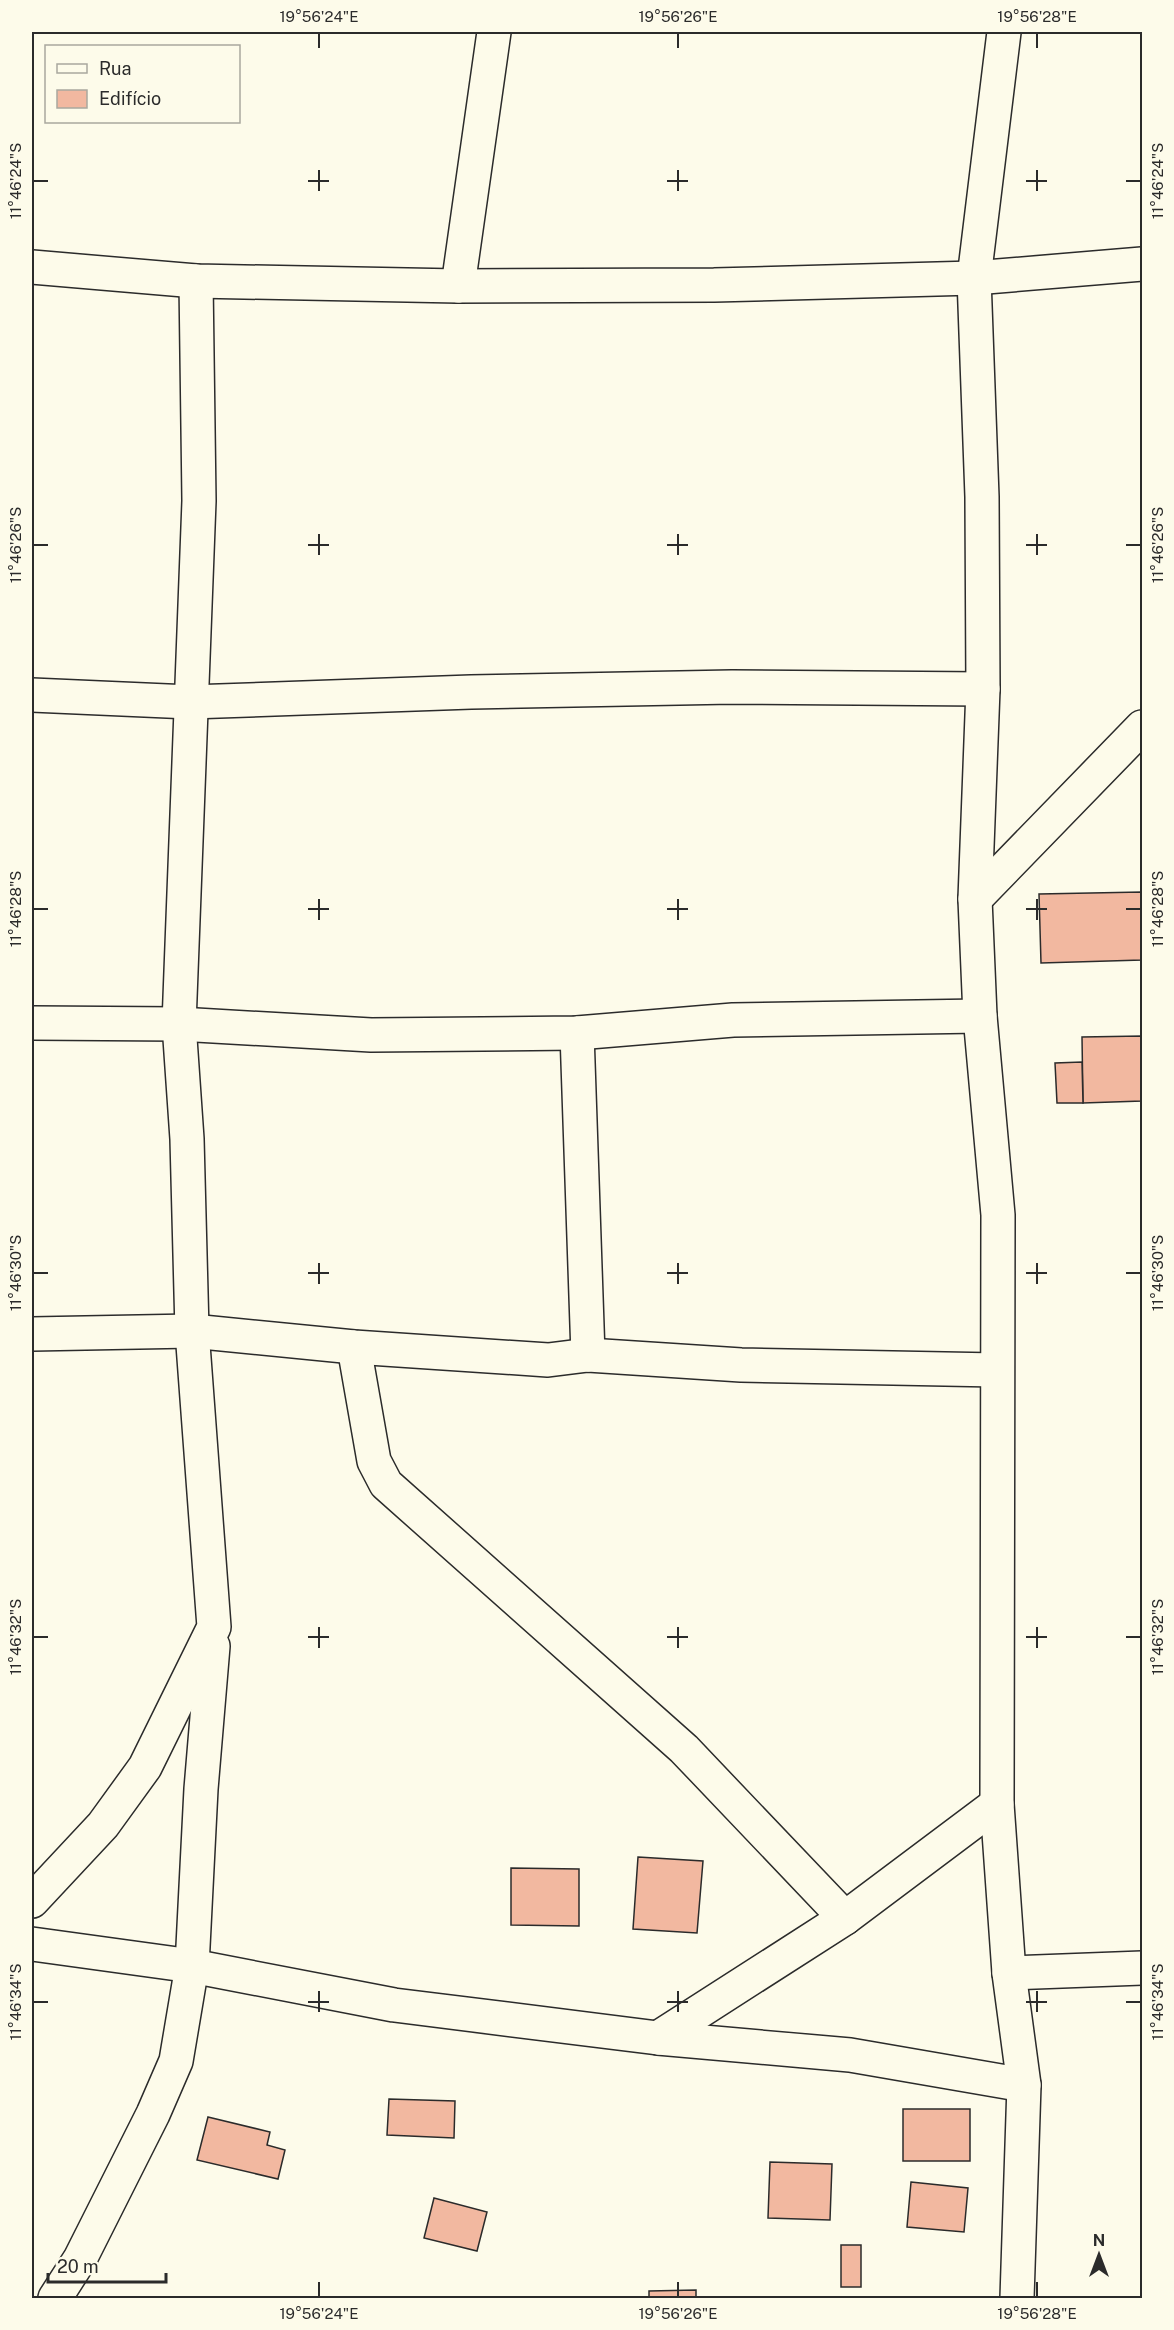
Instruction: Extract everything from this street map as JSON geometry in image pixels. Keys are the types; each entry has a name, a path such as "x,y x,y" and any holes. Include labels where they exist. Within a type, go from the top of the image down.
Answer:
{"street":[{"path":"458,286 494,32"},
{"path":"1004,32 974,278 982,497 983,689 975,899 980,1016 998,1215 997,1804 1009,1973 1024,2085 1017,2298"},
{"path":"32,267 196,281 458,286 714,285 974,278 1143,264"},
{"path":"55,2298 80,2259 153,2114 176,2061 192,1966 201,1789 214,1627 192,1331 187,1139 179,1024 199,501 196,281"},
{"path":"32,695 190,702 471,692 732,687 983,689"},
{"path":"975,899 1143,727"},
{"path":"32,1023 179,1024 371,1035 577,1033 733,1020 980,1016"},
{"path":"577,1033 588,1355"},
{"path":"32,1334 192,1331 354,1347 548,1360 588,1355 741,1365 997,1370"},
{"path":"354,1347 374,1461 386,1484 684,1749 845,1918"},
{"path":"32,1902 103,1825 145,1767 214,1627"},
{"path":"658,2038 845,1918 997,1804"},
{"path":"32,1944 192,1966 394,2005 658,2038 850,2055 1024,2085"},
{"path":"1009,1973 1143,1968"}],"building":[{"path":"1142,892 1142,960 1041,963 1039,894"},
{"path":"1142,1036 1142,1101 1083,1103 1082,1037"},
{"path":"1082,1062 1083,1103 1057,1103 1055,1063"},
{"path":"638,1857 703,1861 697,1933 633,1929"},
{"path":"511,1868 579,1869 579,1926 511,1925"},
{"path":"389,2099 455,2101 454,2138 387,2135"},
{"path":"903,2109 970,2109 970,2161 903,2161"},
{"path":"208,2117 270,2132 267,2145 285,2150 278,2179 197,2160"},
{"path":"770,2162 832,2164 830,2220 768,2218"},
{"path":"911,2182 968,2188 964,2232 907,2227"},
{"path":"434,2198 487,2212 477,2251 424,2238"},
{"path":"841,2245 861,2245 861,2287 841,2287"},
{"path":"696,2290 696,2298 649,2298 649,2291"}]}
